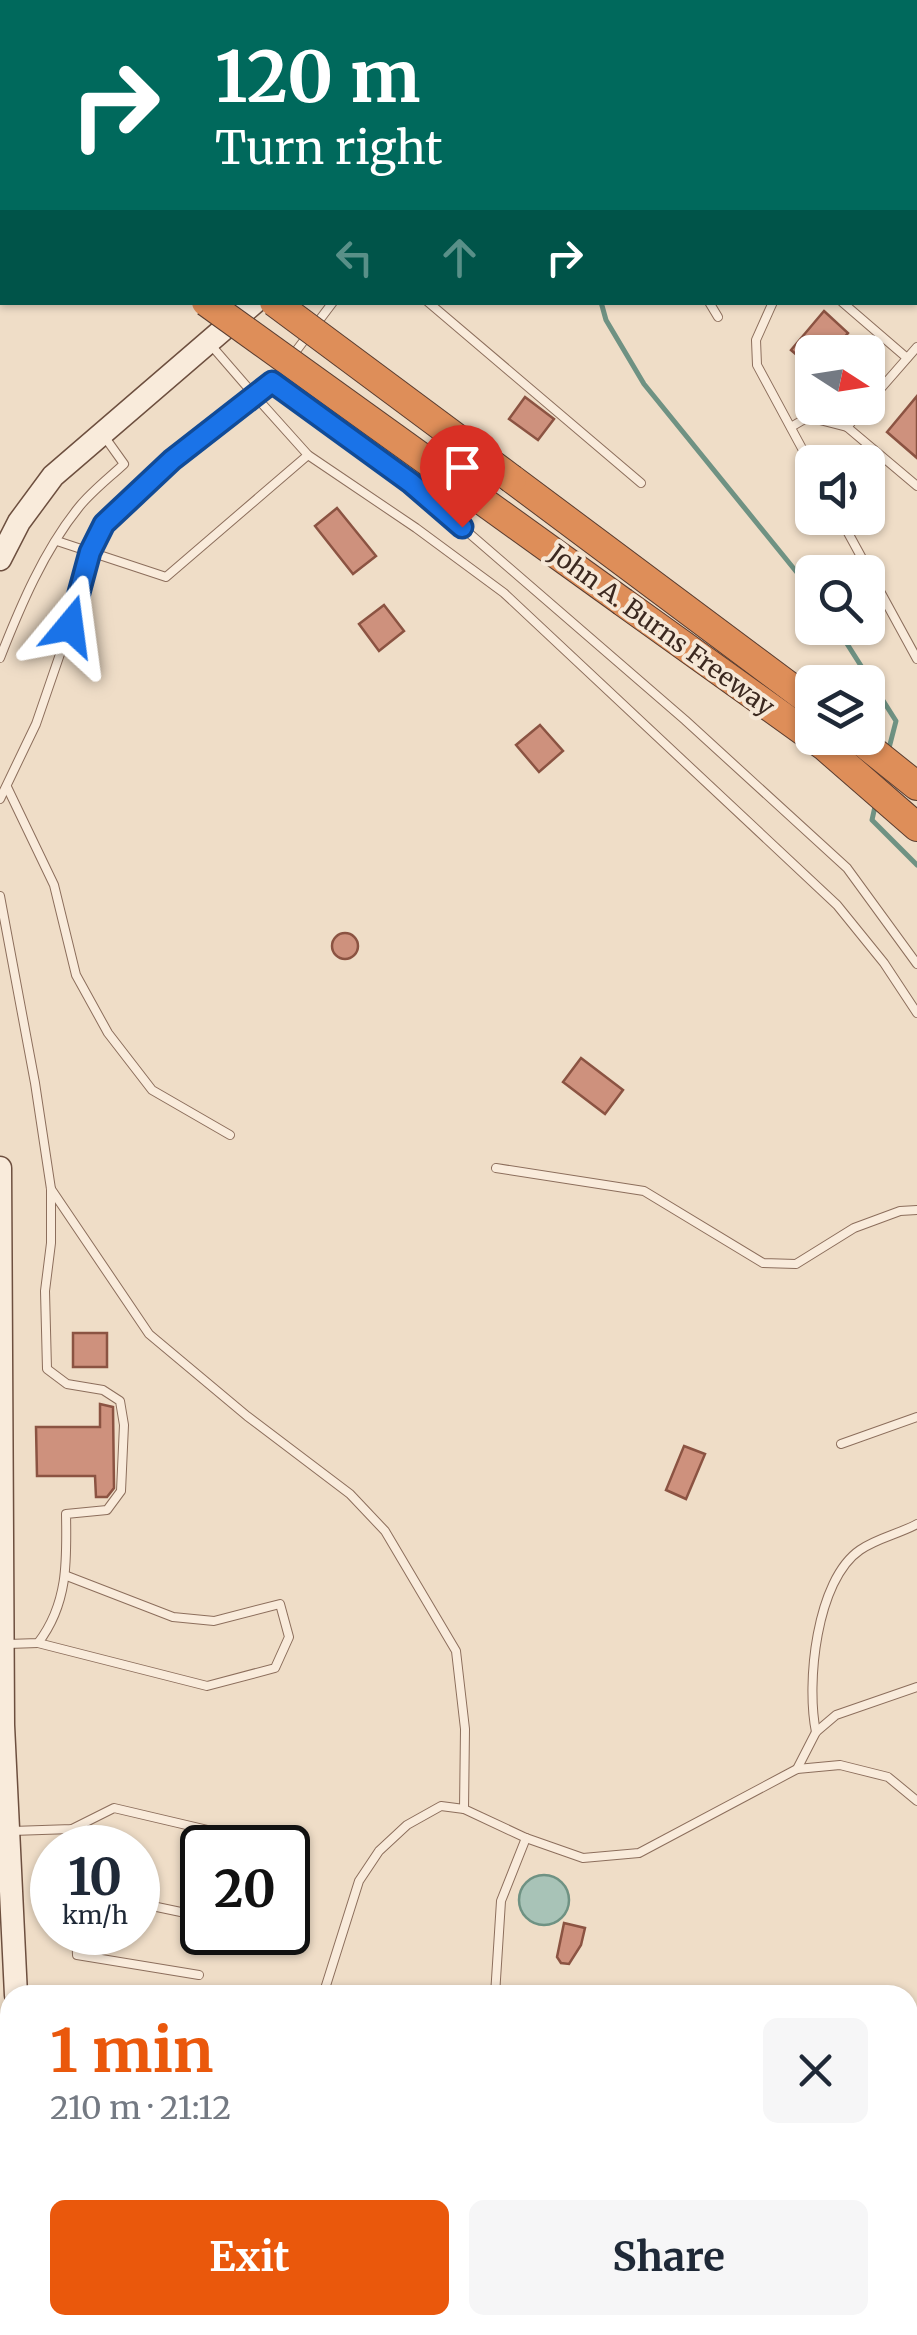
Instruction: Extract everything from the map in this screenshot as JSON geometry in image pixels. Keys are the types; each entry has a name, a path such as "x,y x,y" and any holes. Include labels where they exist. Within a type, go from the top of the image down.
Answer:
{"highway":[{"name":"John A. Burns Freeway","path":"210,305 824,746 917,827"},
{"name":"John A. Burns Freeway","path":"278,305 795,690"},
{"path":"878,755 917,786"}],"street":[{"path":"0,559 35,498 64,465 251,305"},
{"path":"0,1168 6,1920 15,1985"}],"lane":[{"path":"0,799 36,724 90,552 104,524 172,460 272,382 331,305"},
{"path":"432,305 641,483"},
{"path":"711,305 718,317"},
{"path":"771,305 754,350 758,366 800,445"},
{"path":"845,305 907,358"},
{"path":"208,342 308,455 504,593 837,905 884,963 917,1013"},
{"path":"885,384 917,347"},
{"path":"272,382 411,483 685,720 846,868 917,964"},
{"path":"791,427 808,417 847,427 917,486"},
{"path":"0,658 21,605 57,541 79,507 124,464 102,432"},
{"path":"57,541 166,577 308,455"},
{"path":"849,535 917,660"},
{"path":"6,788 54,885 76,975 108,1033 152,1090 230,1134"},
{"path":"0,896 35,1083 50,1189 51,1243 44,1290 47,1370 67,1384 102,1390 120,1401 124,1425 121,1490 107,1510 66,1514 67,1576 53,1624 38,1643"},
{"path":"496,1168 644,1192 763,1263 796,1264 854,1228 900,1211 917,1210"},
{"path":"50,1189 149,1334 247,1416 350,1494 385,1531 456,1651 464,1729 464,1808"},
{"path":"841,1444 917,1417"},
{"path":"816,1732 812,1712 821,1617 835,1578 860,1550 917,1524"},
{"path":"4,1644 38,1643 207,1686 275,1668 289,1637 280,1604 214,1621 172,1618 67,1576"},
{"path":"797,1769 816,1732 836,1714 917,1687"},
{"path":"325,1985 359,1881 379,1851 407,1825 441,1806 464,1808 526,1838 584,1858 639,1853 797,1769 840,1765 888,1777 917,1801"},
{"path":"78,1825 114,1808 188,1825"},
{"path":"7,1832 30,1831"},
{"path":"496,1985 501,1902 526,1838"},
{"path":"77,1955 199,1975"}],"shaded area":[{"path":"544,1875 562,1882 569,1900 562,1918 544,1925 526,1918 519,1900 526,1882"}],"building":[{"path":"824,311 848,333 846,335 804,335"},
{"path":"917,396 917,458 887,432"},
{"path":"525,397 554,419 538,440 509,419"},
{"path":"337,508 376,556 353,574 315,526"},
{"path":"384,605 404,631 379,651 359,624"},
{"path":"540,725 563,751 539,772 516,745"},
{"path":"345,933 354,937 358,946 354,955 345,959 336,955 332,946 336,937"},
{"path":"581,1058 623,1090 605,1114 563,1082"},
{"path":"73,1333 107,1333 107,1367 73,1367"},
{"path":"100,1404 113,1407 114,1488 107,1497 96,1497 95,1476 37,1476 36,1427 100,1427"},
{"path":"684,1446 705,1454 686,1499 666,1490"},
{"path":"564,1923 585,1928 581,1945 569,1964 561,1963 557,1957"}],"waterway":[{"path":"602,305 606,320 644,384 795,570"},
{"path":"848,645 896,721 888,752"},
{"path":"876,802 872,820 917,865"}],"route":[{"path":"70,626 90,552 104,524 172,460 272,382 411,483 462,527"}]}
